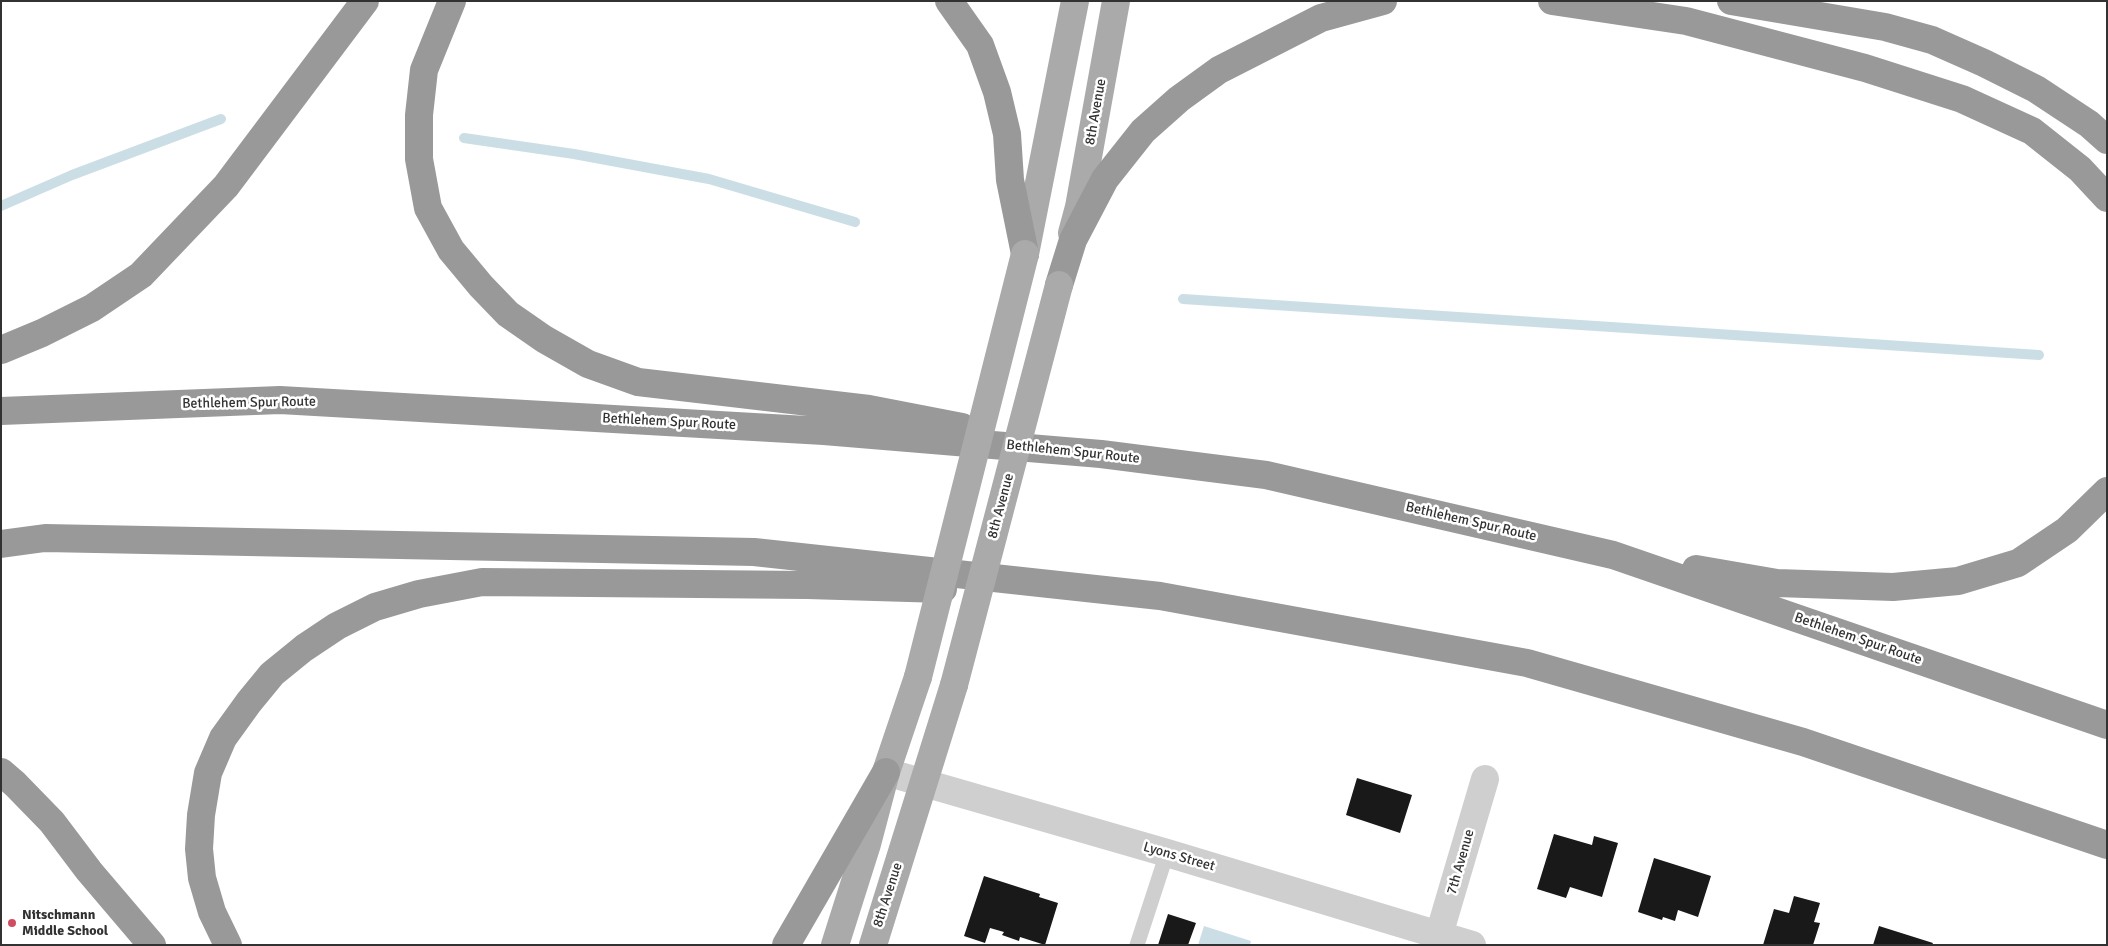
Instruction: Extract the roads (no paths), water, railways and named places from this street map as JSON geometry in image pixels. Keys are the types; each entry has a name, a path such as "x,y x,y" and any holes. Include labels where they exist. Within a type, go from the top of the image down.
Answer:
{"highway":[{"path":"1,350 42,333 92,308 141,275 226,186 365,1"},
{"path":"452,1 424,70 420,106 419,159 428,208 452,250 481,286 508,314 544,340 588,364 638,382 869,409 1101,454"},
{"path":"949,1 980,45 997,92 1006,134 1010,180 1025,254"},
{"path":"1059,285 1073,240 1105,179 1143,131 1219,70 1321,18 1383,1"},
{"path":"1552,1 1686,21 1865,68 1962,99 2032,131 2080,169 2107,198"},
{"path":"1731,1 1885,27 1932,40 2036,89 2089,124 2107,140"},
{"name":"Bethlehem Spur Route","path":"1,411 280,400 824,431 1101,454 1266,475 1613,555 2107,725"},
{"path":"1613,555 1777,584 1893,587 1958,581 2018,562 2067,530 2107,491"},
{"path":"1,544 45,538 754,552 1160,596 1527,663 1803,742 2107,845"},
{"path":"228,945 212,912 202,878 199,849 201,814 208,773 223,738 248,702 272,674 304,648 337,626 375,607 419,594 482,582 807,585 1160,596"},
{"path":"1,772 52,822 89,871 152,945"},
{"path":"786,945 886,772"}],"main road":[{"path":"835,945 867,844 886,772 918,677 1025,254 1075,1"},
{"name":"8th Avenue","path":"873,945 954,685 1059,285 1079,207 1116,1"}],"street":[{"name":"Lyons Street","path":"886,772 1167,853 1438,940 1472,945"},
{"name":"7th Avenue","path":"1438,940 1485,779"}],"lane":[{"path":"1137,945 1167,853"}],"waterway":[{"path":"1,206 72,175 221,119"},
{"path":"464,138 574,154 709,179 855,222"},
{"path":"1183,299 2039,355"}],"place":[{"name":"Nitschmann Middle School","path":"12,923"}]}
